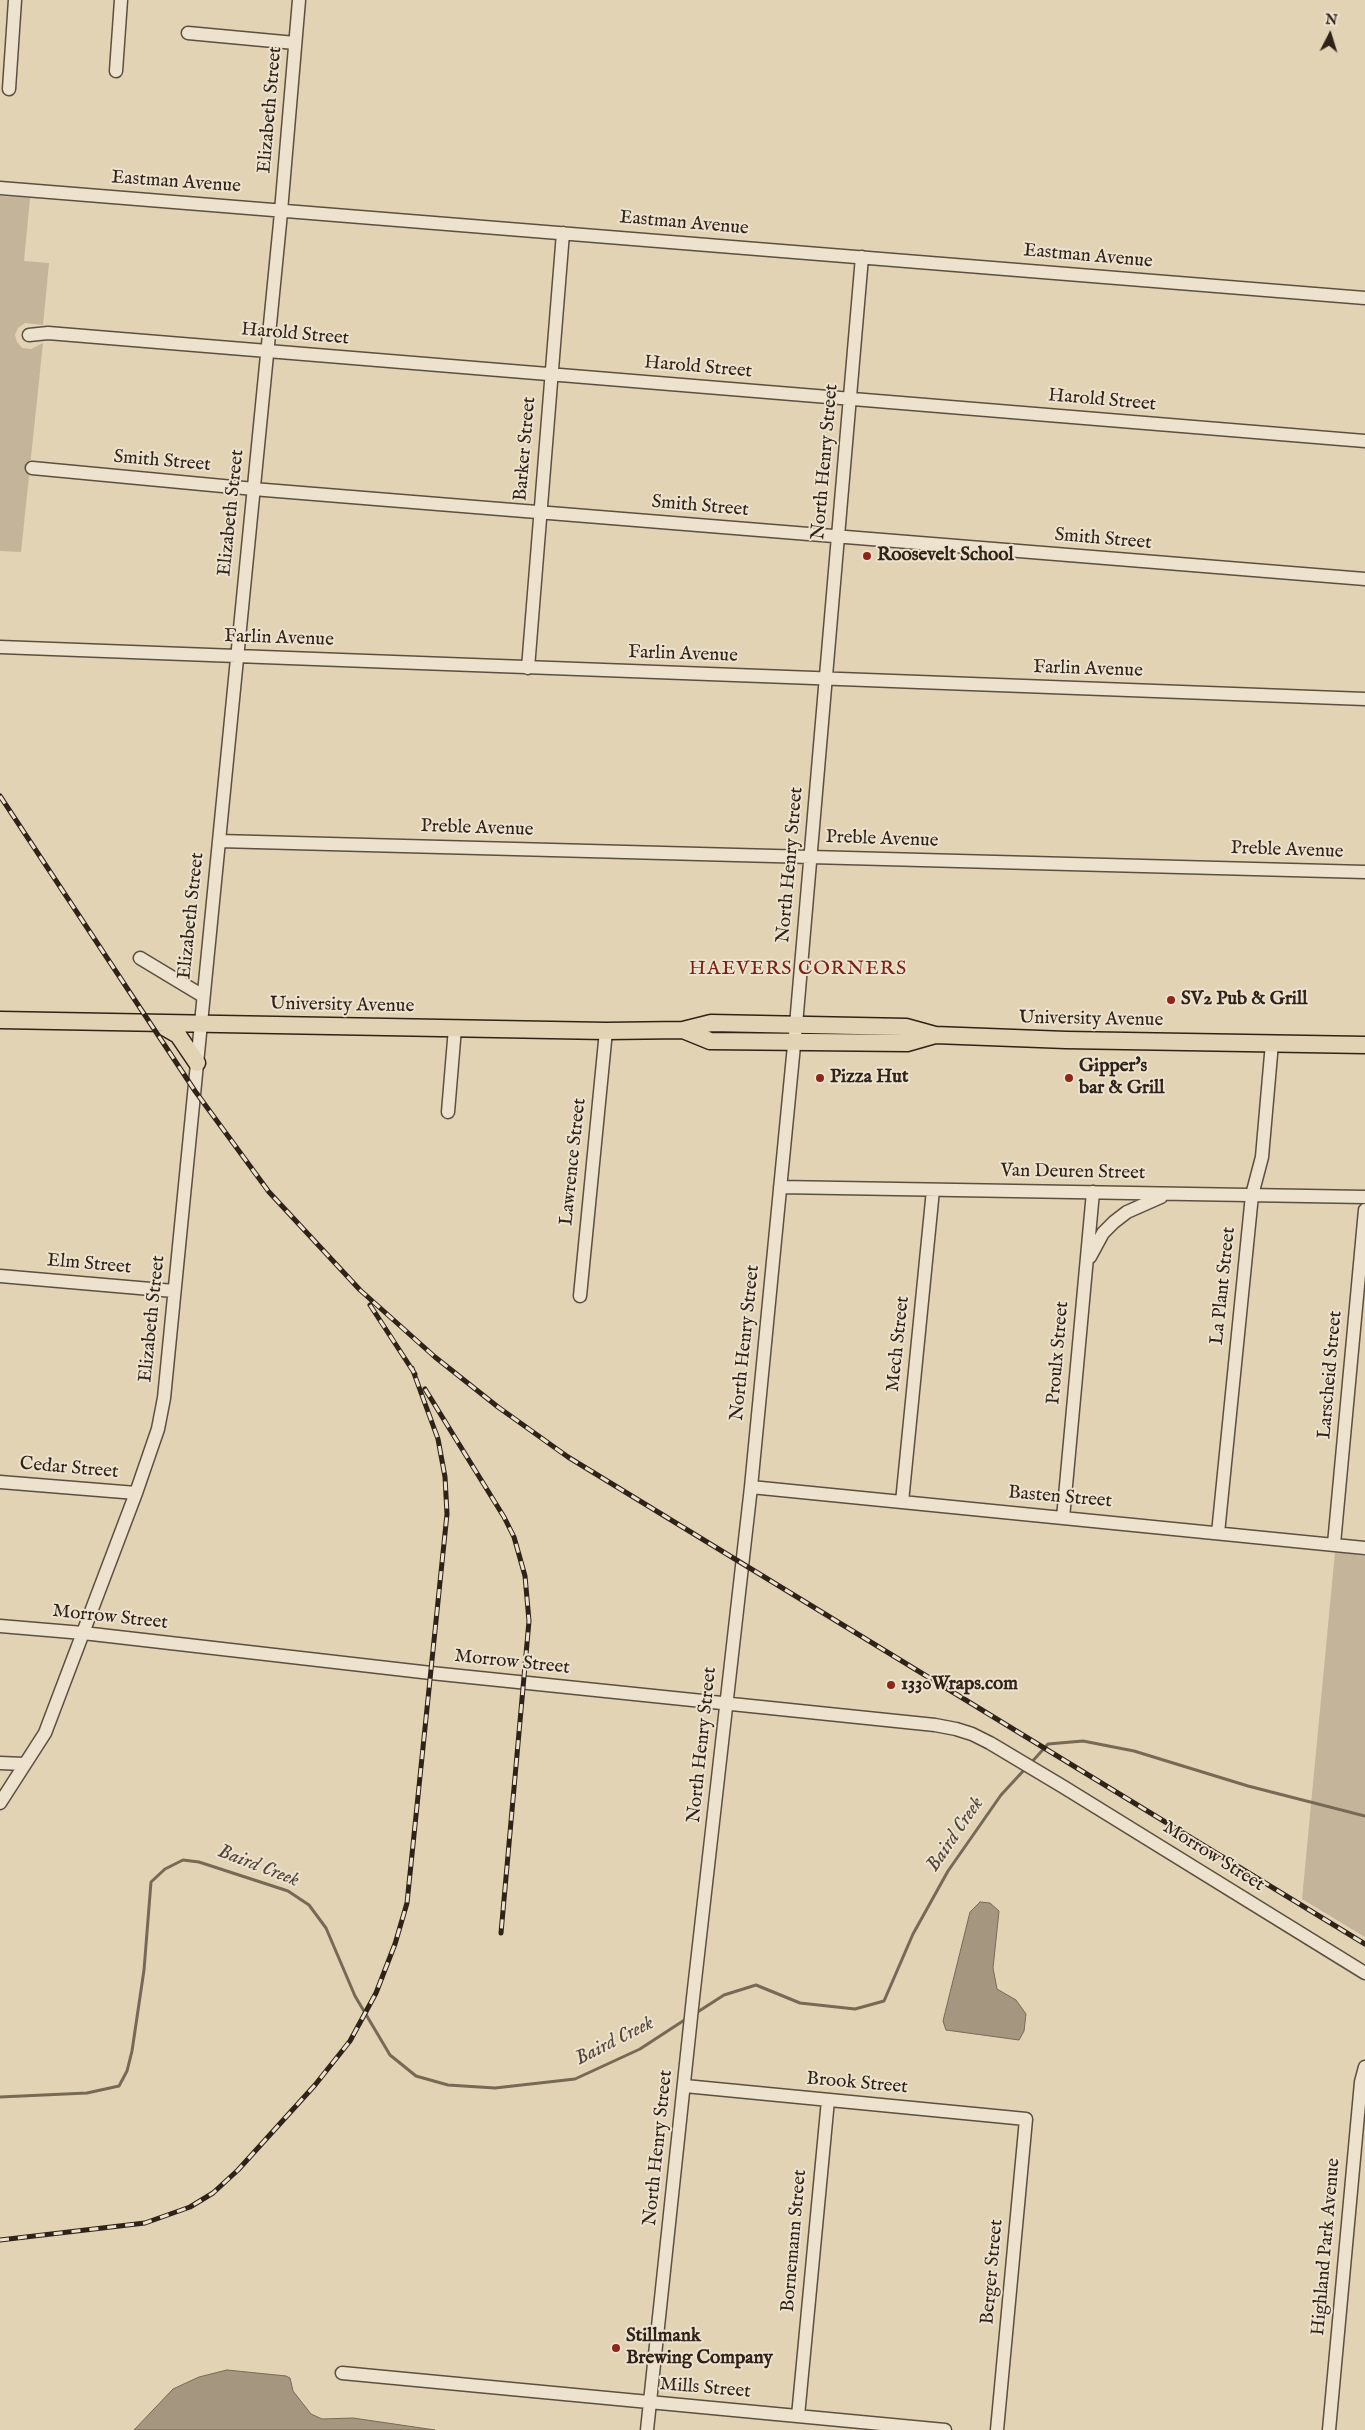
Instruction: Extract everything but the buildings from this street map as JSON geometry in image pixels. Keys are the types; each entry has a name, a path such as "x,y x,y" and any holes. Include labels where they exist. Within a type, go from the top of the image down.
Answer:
{"main road":[{"name":"University Avenue","path":"0,1020 606,1031 683,1030 711,1022 906,1027 936,1035 1365,1045"},
{"path":"157,1023 178,1035 198,1062"},
{"name":"University Avenue","path":"683,1030 710,1041 907,1043 936,1035"}],"street":[{"path":"9,89 15,0"},
{"path":"116,71 121,0"},
{"name":"Elizabeth Street","path":"0,1803 45,1733 136,1493 158,1429 164,1398 281,209 298,0"},
{"path":"188,33 295,43"},
{"name":"Eastman Avenue","path":"0,188 281,209 1365,298"},
{"name":"Barker Street","path":"528,668 562,233"},
{"name":"North Henry Street","path":"647,2430 685,2086 689,2032 727,1704 740,1564 751,1487 796,1025 862,257"},
{"name":"Harold Street","path":"29,335 48,333 1365,441"},
{"name":"Smith Street","path":"32,468 253,489 1365,580"},
{"name":"Farlin Avenue","path":"0,647 826,680 1365,699"},
{"name":"Preble Avenue","path":"219,841 1365,872"},
{"path":"140,958 203,996"},
{"path":"448,1112 455,1028"},
{"name":"Lawrence Street","path":"580,1296 606,1031"},
{"name":"La Plant Street","path":"1218,1533 1252,1195 1262,1157 1272,1043"},
{"name":"Van Deuren Street","path":"780,1187 1365,1197"},
{"name":"Mech Street","path":"902,1502 933,1190"},
{"name":"Proulx Street","path":"1063,1518 1093,1192"},
{"path":"1086,1269 1095,1245 1114,1222 1144,1203 1174,1194"},
{"name":"Larscheid Street","path":"1334,1544 1365,1210"},
{"name":"Elm Street","path":"0,1276 174,1291"},
{"name":"Cedar Street","path":"0,1482 136,1493"},
{"name":"Basten Street","path":"751,1487 1365,1548"},
{"name":"Morrow Street","path":"0,1626 83,1633 431,1673 935,1725 972,1734 1365,1973"},
{"path":"0,1763 24,1764"},
{"name":"Highland Park Avenue","path":"1329,2430 1361,2082 1365,2067"},
{"name":"Brook Street","path":"685,2086 1026,2118"},
{"name":"Bornemann Street","path":"798,2416 828,2100"},
{"name":"Berger Street","path":"997,2430 1026,2118"},
{"name":"Mills Street","path":"342,2373 945,2430"}],"shaded area":[{"path":"0,196 30,198 24,261 49,263 43,325 25,323 18,328 15,335 17,342 22,348 31,349 43,343 21,552 0,551"},
{"path":"1335,1552 1365,1556 1365,1937 1302,1899"},
{"path":"980,1902 990,1903 999,1911 993,1968 997,1989 1016,2000 1026,2014 1024,2031 1019,2040 946,2030 943,2021 970,1912"},
{"path":"227,2370 290,2378 293,2391 311,2414 322,2419 353,2418 435,2430 134,2430 173,2389 199,2377"}],"waterway":[{"name":"Baird Creek","path":"1030,1764 1048,1744 1083,1741 1134,1751 1248,1786 1365,1816"},
{"name":"Baird Creek","path":"696,2013 724,1995 756,1985 800,2003 855,2009 884,2001 913,1934 948,1871 1001,1795 1025,1769"},
{"name":"Baird Creek","path":"0,2097 87,2093 119,2086 127,2071 132,2051 144,1970 151,1882 165,1869 183,1860 199,1862 288,1891 309,1905 326,1928 355,1996 390,2055 416,2076 448,2085 495,2088 575,2079 640,2049 686,2019"}],"railway":[{"path":"0,796 195,1091 269,1192 360,1290 435,1357 498,1407 568,1457 1365,1944"},
{"path":"370,1305 415,1374"},
{"path":"0,2240 145,2223 190,2207 213,2193 238,2170 315,2085 350,2041 376,1993 395,1944 407,1903 447,1514 445,1477 438,1439 412,1368"},
{"path":"425,1389 504,1517 514,1537 525,1576 529,1621 501,1933"}],"place":[{"name":"Roosevelt School","path":"867,556"},
{"name":"SV2 Pub & Grill","path":"1171,1000"},
{"name":"Pizza Hut","path":"820,1078"},
{"name":"Gipper's bar & Grill","path":"1069,1078"},
{"name":"1330Wraps.com","path":"891,1685"},
{"name":"Stillmank Brewing Company","path":"616,2348"}],"district":[{"name":"HAEVERS CORNERS","path":"798,970"}]}
